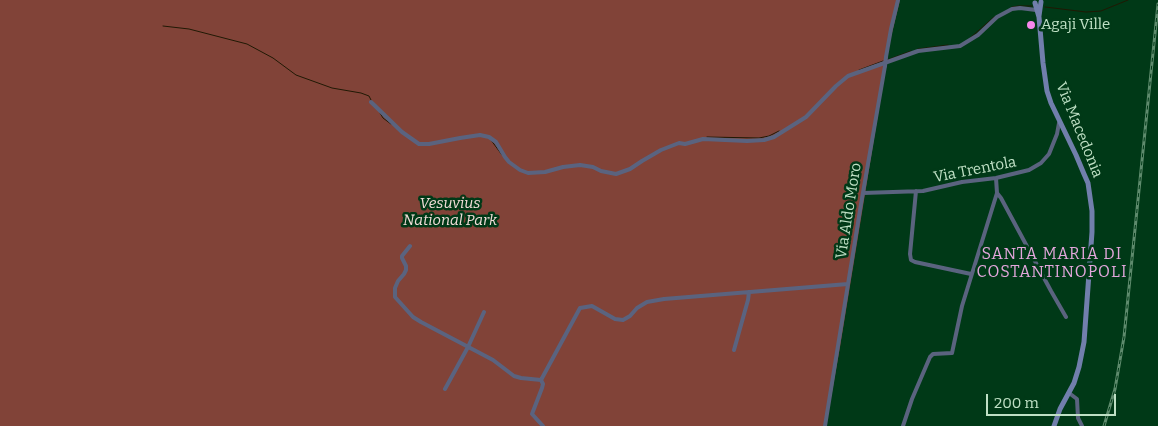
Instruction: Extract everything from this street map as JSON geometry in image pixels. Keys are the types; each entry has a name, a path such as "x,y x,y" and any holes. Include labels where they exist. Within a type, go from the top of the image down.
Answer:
{"main road":[{"name":"Via Macedonia","path":"1038,1 1036,10 1039,17"},
{"name":"Via Macedonia","path":"1038,1 1047,91 1088,184 1092,221 1084,342 1074,383 1060,409 1054,426"}],"street":[{"name":"Via Aldo Moro","path":"825,426 886,57 898,0"},
{"path":"371,102 402,132 419,144 480,135 489,137 496,142 509,162 528,173 545,172 580,165 616,174 630,169 642,160 679,143 685,144 704,139 747,141 764,140 774,137 806,117 848,76 918,51 960,46 978,35 997,17 1012,9 1036,10"},
{"name":"Via Trentola","path":"863,193 916,191 962,182 996,178 1029,170 1041,163 1049,154 1060,120"},
{"path":"903,426 930,357 933,354 952,353 971,274 997,193 996,178"},
{"path":"916,191 911,260 971,274"},
{"path":"997,193 1066,317"},
{"path":"410,246 402,256 406,270 398,281 394,297 413,317 494,360 514,376 540,380"},
{"path":"540,380 580,308 592,306 615,319 623,320 647,302 664,299 848,284"},
{"path":"734,350 748,300 748,292"},
{"path":"445,389 468,347 484,312"},
{"path":"540,380 543,384 532,414 543,426"},
{"path":"1069,393 1077,399 1078,418 1082,426"}],"green space":[{"name":"Vesuvius National Park","path":"0,0 900,0 890,41 826,426 0,426"}],"waterway":[{"path":"1045,7 1086,12 1101,11 1128,0"},
{"path":"1012,7 1032,6"},
{"path":"970,38 994,17"},
{"path":"163,26 189,29 247,44 273,58 296,75 332,88 361,93 369,96 371,100"},
{"path":"918,49 948,45"},
{"path":"887,60 911,51"},
{"path":"859,70 883,61"},
{"path":"380,113 391,124"},
{"path":"707,137 759,138 779,131"},
{"path":"491,140 502,155"}],"railway":[{"path":"1104,426 1115,389 1124,337 1158,4"}],"place":[{"name":"Agaji Ville","path":"1031,25"}],"district":[{"name":"SANTA MARIA DI COSTANTINOPOLI","path":"1052,264"}]}
